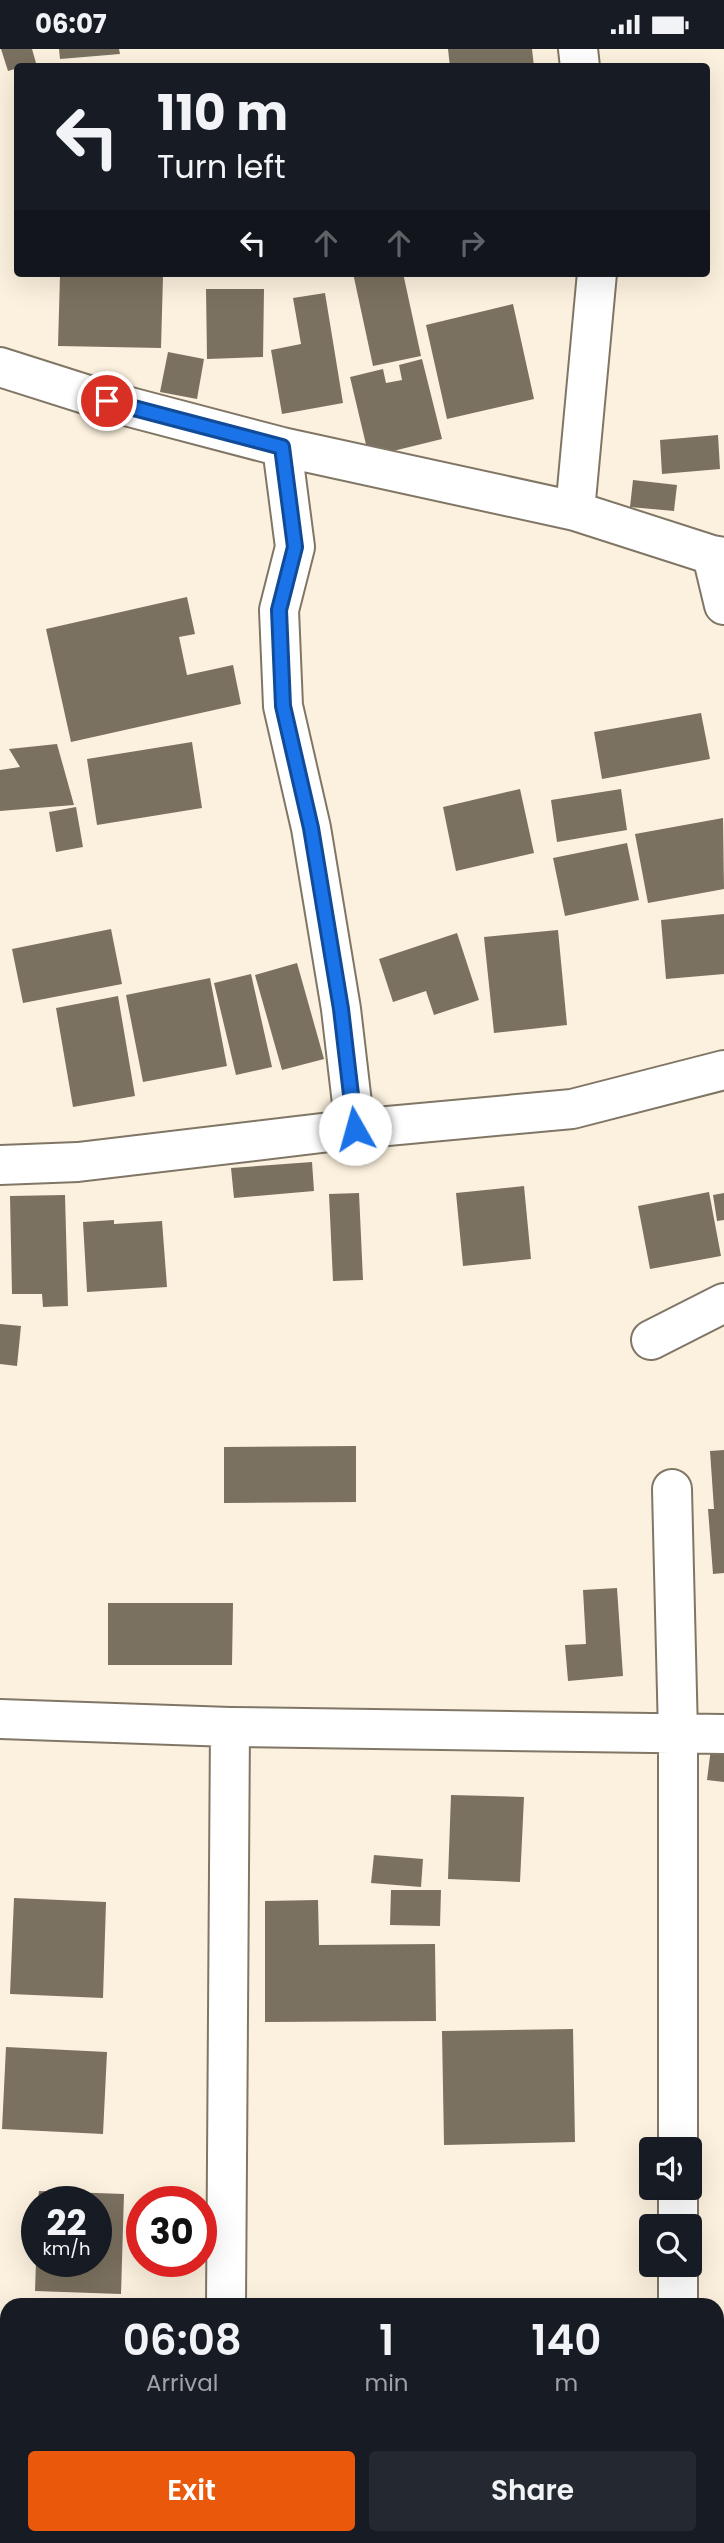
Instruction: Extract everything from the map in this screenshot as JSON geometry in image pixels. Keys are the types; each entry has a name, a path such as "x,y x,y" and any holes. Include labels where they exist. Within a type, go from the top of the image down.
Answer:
{"street":[{"path":"575,511 597,277"},
{"path":"0,367 107,401 282,447 575,511 718,556 724,605"},
{"path":"282,447 295,547 279,610 283,706 311,828 341,1009 355,1129"},
{"path":"0,1165 78,1162 355,1129 572,1109 724,1070"},
{"path":"651,1340 724,1303"},
{"path":"673,1489 678,1734 678,2137"},
{"path":"0,1719 230,1727 724,1734"},
{"path":"226,2298 230,1727"},
{"path":"678,2277 678,2298"}],"building":[{"path":"1,49 32,49 36,63 14,63 14,69 8,71"},
{"path":"59,49 119,49 120,54 60,59"},
{"path":"448,49 532,49 534,63 450,63"},
{"path":"60,277 163,277 161,348 58,346"},
{"path":"354,277 404,277 421,356 373,366"},
{"path":"206,289 264,289 263,357 207,359"},
{"path":"325,293 343,403 282,414 271,350 301,344 293,298"},
{"path":"513,304 534,399 447,419 426,325"},
{"path":"168,352 204,359 197,399 160,392"},
{"path":"422,359 442,439 385,453 384,450 368,453 350,377 383,369 386,383 402,380 399,365"},
{"path":"718,435 720,469 662,474 660,440"},
{"path":"633,480 677,485 674,511 630,507"},
{"path":"187,597 195,634 179,637 187,675 233,665 241,704 71,742 46,629"},
{"path":"701,713 710,759 602,779 594,732"},
{"path":"192,742 202,808 97,825 87,759"},
{"path":"57,744 74,805 0,811 0,770 20,767 9,749"},
{"path":"520,789 534,853 456,871 443,807"},
{"path":"621,789 627,830 557,842 551,800"},
{"path":"76,807 83,847 56,852 49,812"},
{"path":"723,818 724,889 648,903 635,834"},
{"path":"627,843 639,900 565,916 553,858"},
{"path":"724,914 724,974 666,979 661,920"},
{"path":"111,929 122,984 23,1003 12,949"},
{"path":"558,930 567,1025 494,1033 484,937"},
{"path":"457,933 479,1000 434,1015 426,991 393,1002 379,959"},
{"path":"297,963 324,1059 282,1070 255,975"},
{"path":"251,974 272,1067 236,1075 214,983"},
{"path":"210,978 227,1066 143,1082 126,995"},
{"path":"118,996 135,1096 73,1107 56,1008"},
{"path":"312,1162 314,1191 234,1198 231,1168"},
{"path":"524,1186 531,1259 463,1266 456,1193"},
{"path":"709,1192 721,1256 650,1269 638,1206"},
{"path":"359,1193 363,1280 333,1281 329,1194"},
{"path":"724,1193 724,1220 717,1221 713,1195"},
{"path":"65,1195 68,1306 43,1307 42,1294 12,1294 10,1196"},
{"path":"114,1220 114,1224 162,1221 167,1287 87,1292 83,1222"},
{"path":"0,1324 21,1326 17,1366 0,1364"},
{"path":"356,1446 356,1502 224,1503 224,1447"},
{"path":"724,1450 724,1573 713,1574 708,1509 714,1509 710,1451"},
{"path":"617,1588 623,1676 568,1681 565,1645 586,1644 583,1590"},
{"path":"108,1603 233,1603 232,1665 108,1665"},
{"path":"711,1748 724,1750 724,1782 707,1780"},
{"path":"451,1795 524,1797 520,1882 448,1879"},
{"path":"374,1855 423,1859 421,1887 371,1883"},
{"path":"391,1890 441,1890 440,1926 390,1925"},
{"path":"14,1898 106,1902 103,1998 10,1994"},
{"path":"318,1900 319,1945 435,1944 436,2021 265,2022 265,1901"},
{"path":"573,2029 575,2142 444,2145 442,2031"},
{"path":"6,2047 107,2052 103,2134 2,2129"},
{"path":"112,2194 124,2194 121,2294 35,2291 35,2277 112,2277"}],"route":[{"path":"107,401 282,447 295,547 279,610 283,706 311,828 341,1009 355,1129"}]}
